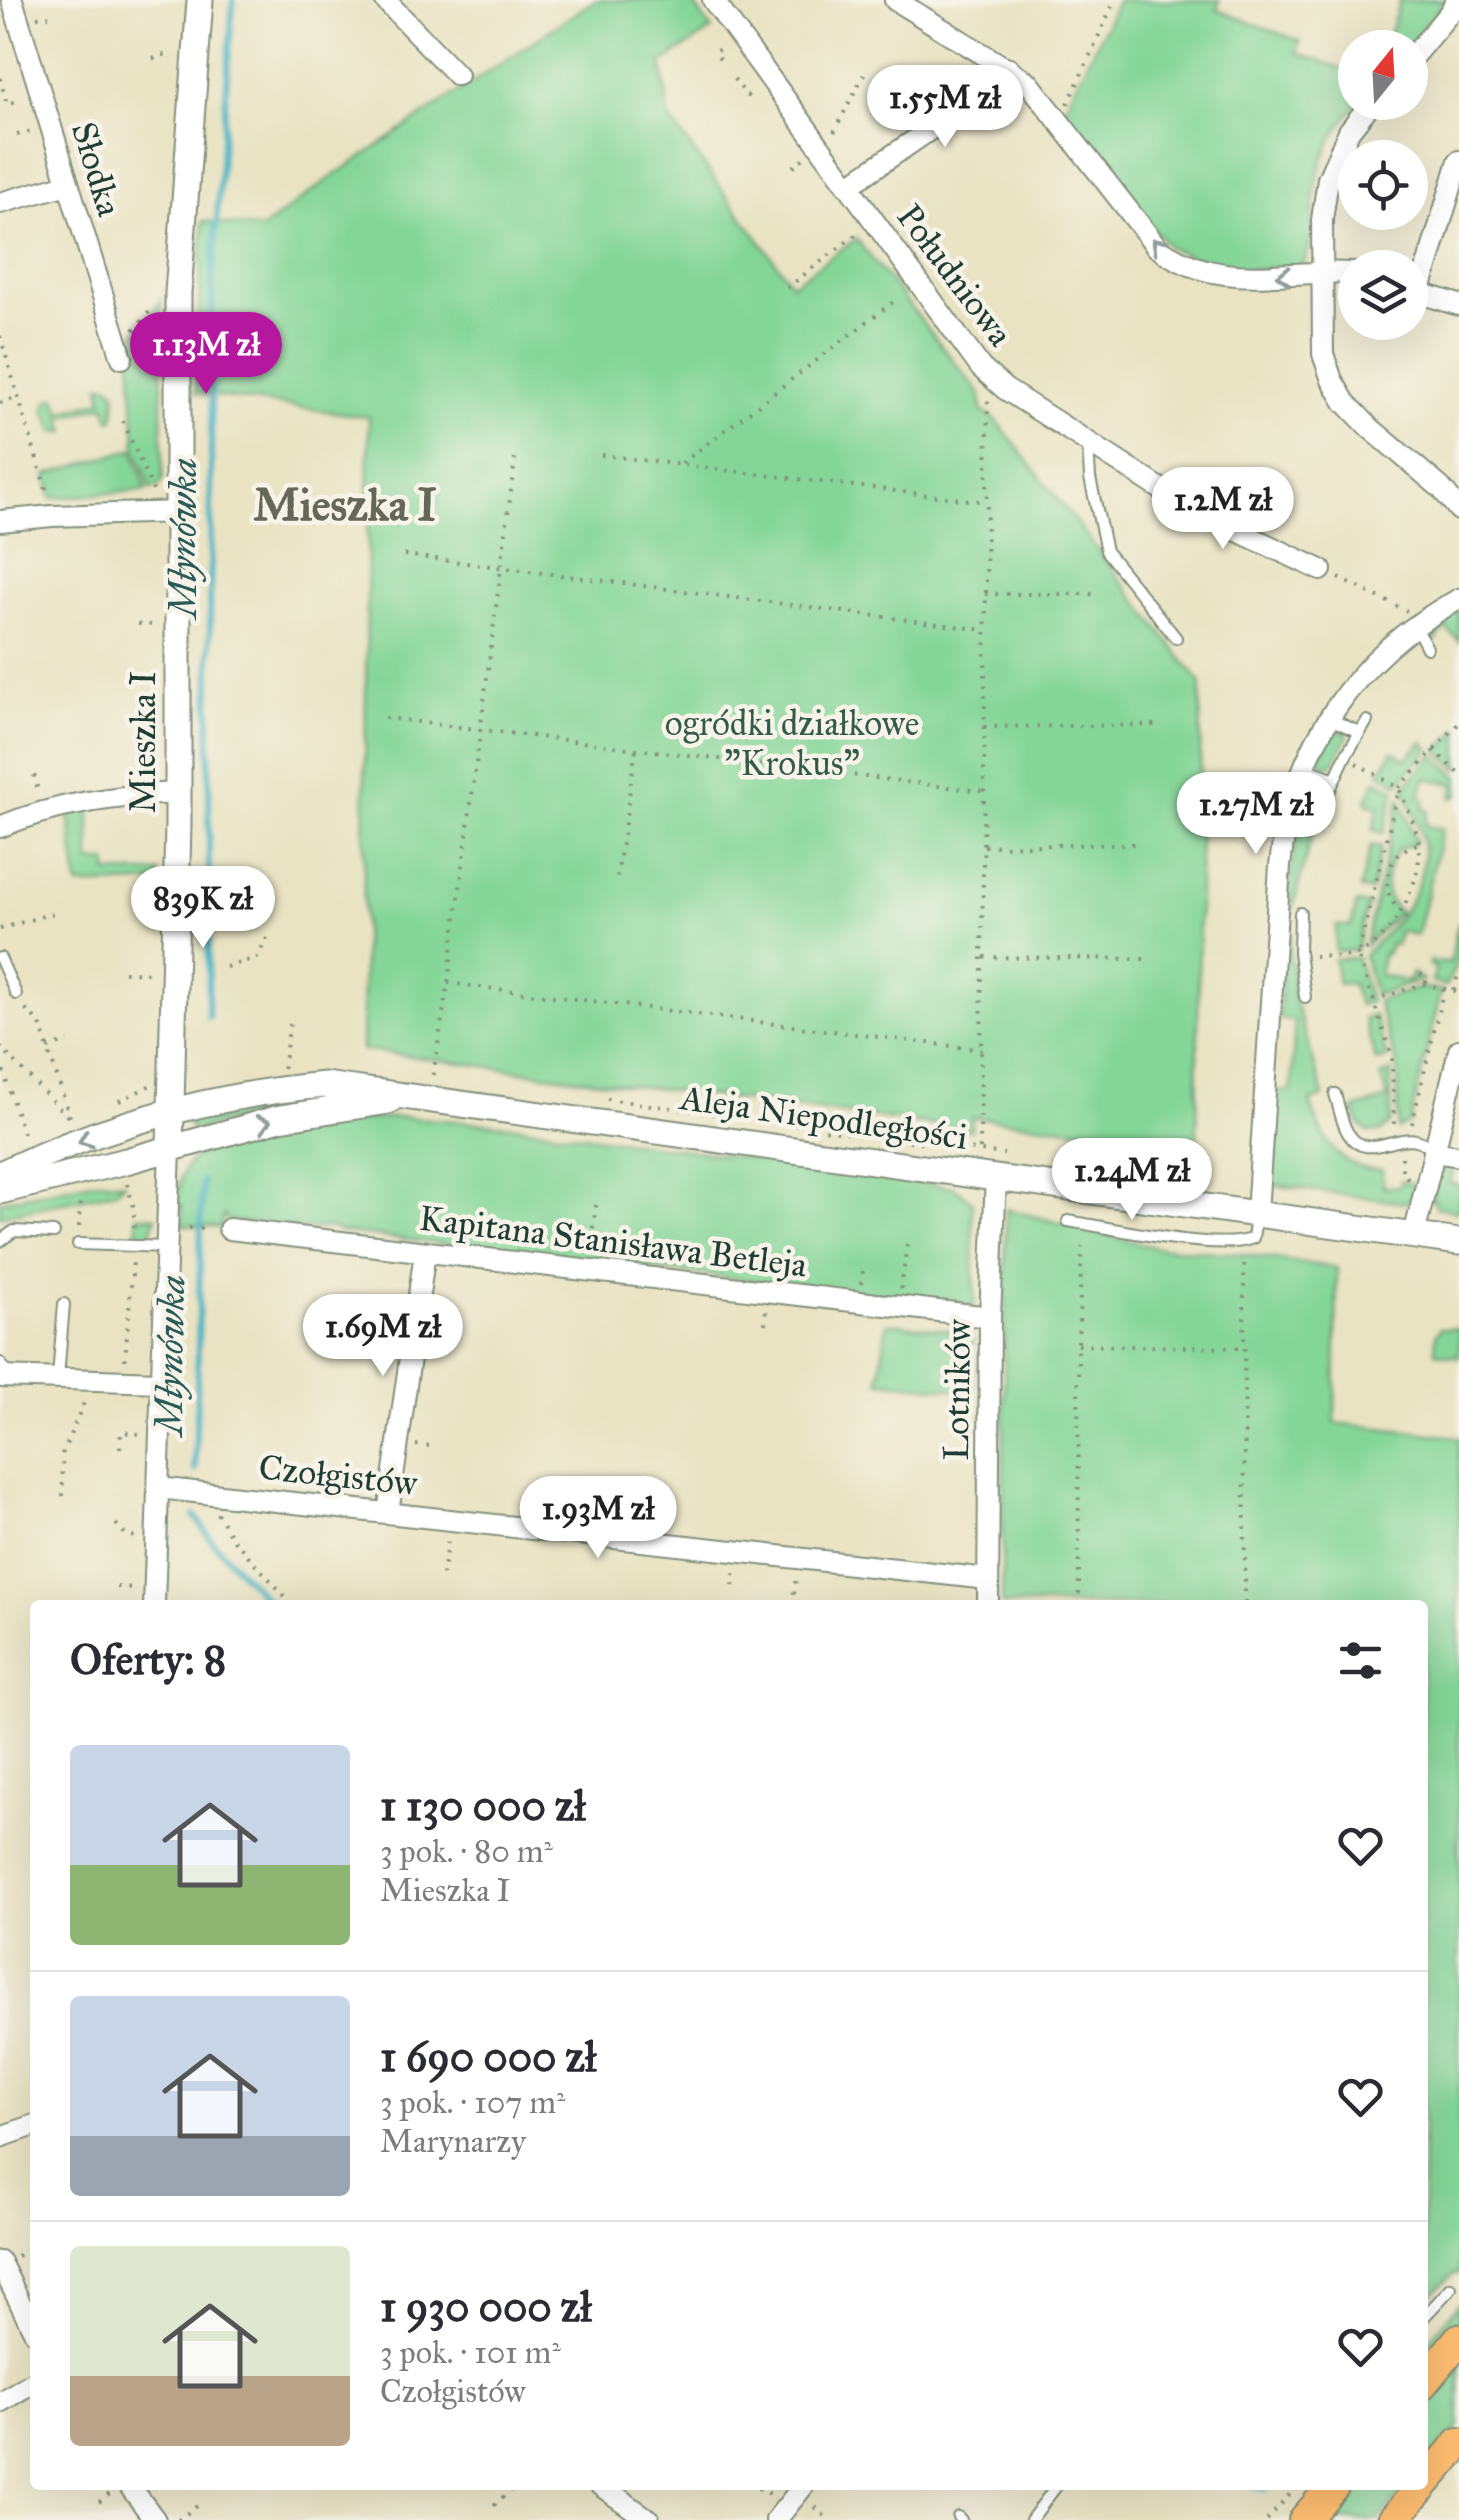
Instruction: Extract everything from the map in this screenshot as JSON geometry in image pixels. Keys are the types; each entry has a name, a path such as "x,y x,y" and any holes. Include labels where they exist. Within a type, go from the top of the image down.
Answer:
{"main road":[{"path":"1428,2371 1459,2340"},
{"path":"1428,2479 1459,2443"},
{"path":"1304,2520 1316,2490"},
{"path":"1393,2520 1419,2490"}],"street":[{"name":"Słodka","path":"12,0 122,358"},
{"name":"Mieszka I","path":"148,1596 165,1488 161,1382 178,793 178,293 200,0"},
{"path":"385,0 457,75"},
{"path":"1428,39 1456,0"},
{"name":"Południowa","path":"720,2 816,154 848,186 989,374 1006,390 1214,520 1321,570"},
{"path":"907,3 1028,82 1157,246 1177,261 1221,276 1338,274"},
{"path":"848,186 922,136 1009,68"},
{"path":"1357,120 1348,131 1328,179 1322,220 1323,354 1345,402 1368,427 1441,488 1459,510"},
{"path":"1428,251 1459,161"},
{"path":"0,203 68,184"},
{"path":"1428,295 1459,305"},
{"path":"0,522 52,516 178,512"},
{"path":"1257,1213 1281,851 1295,790 1329,718 1410,617 1459,599"},
{"path":"0,827 57,806 178,793"},
{"path":"1414,1235 1459,1050"},
{"name":"Aleja Niepodległości","path":"0,1174 171,1109 253,1092 324,1085 1459,1242"},
{"name":"Aleja Niepodległości","path":"0,1191 280,1118 417,1098"},
{"path":"1434,1152 1459,1156"},
{"name":"Lotników","path":"987,1175 988,1600"},
{"name":"Kapitana Stanisława Betleja","path":"225,1230 990,1316"},
{"path":"388,1513 425,1252"},
{"path":"3,1371 161,1382"},
{"name":"Czołgistów","path":"165,1488 216,1502 388,1513 988,1579"},
{"path":"0,2137 30,2127"},
{"path":"0,2262 30,2323"},
{"path":"0,2402 30,2384"},
{"path":"132,2490 156,2520"},
{"path":"614,2490 649,2520"},
{"path":"776,2520 806,2493"}],"lane":[{"path":"1088,442 1090,478 1106,551 1176,638"},
{"path":"1410,617 1427,648"},
{"path":"1329,718 1359,732"},
{"path":"1327,796 1368,721"},
{"path":"1304,768 1335,779"},
{"path":"1300,913 1305,997"},
{"path":"0,958 14,995"},
{"path":"1335,1094 1348,1133 1358,1144 1372,1147 1394,1137 1414,1138 1425,1141 1434,1152"},
{"path":"1068,1220 1206,1241 1243,1242 1252,1238 1257,1213"},
{"path":"0,1241 14,1232 54,1233"},
{"path":"78,1244 166,1247"},
{"path":"58,1377 64,1304"},
{"path":"1428,2313 1451,2288"},
{"path":"1031,2520 1054,2490"}],"path":[{"path":"1060,122 1115,0"},
{"path":"720,60 715,52 727,42"},
{"path":"153,59 178,49"},
{"path":"794,167 816,154 866,70"},
{"path":"0,78 7,104 40,92"},
{"path":"734,80 746,96 758,86"},
{"path":"787,288 874,221"},
{"path":"680,465 893,302"},
{"path":"0,336 43,472 52,516"},
{"path":"987,1175 983,791 989,374"},
{"path":"0,404 19,397"},
{"path":"123,421 154,493"},
{"path":"601,455 986,502"},
{"path":"434,1075 515,459"},
{"path":"140,496 162,488"},
{"path":"404,555 985,630"},
{"path":"1321,570 1410,617"},
{"path":"985,594 1098,594"},
{"path":"138,624 164,626 164,633"},
{"path":"132,678 165,680"},
{"path":"385,718 983,791"},
{"path":"1415,1186 1402,1171 1402,1150 1394,1137 1393,1064 1358,955 1399,788 1459,723"},
{"path":"984,727 1157,725"},
{"path":"1429,738 1459,773"},
{"path":"617,876 636,748"},
{"path":"1315,956 1358,955 1402,912 1418,865 1419,843 1399,788 1357,764"},
{"path":"1374,838 1386,841"},
{"path":"1402,912 1390,900 1387,882 1399,852 1419,843"},
{"path":"983,846 1140,844"},
{"path":"1361,896 1372,898"},
{"path":"0,929 52,913"},
{"path":"226,966 256,958 270,934"},
{"path":"983,957 1144,959"},
{"path":"124,972 161,974"},
{"path":"1373,1000 1425,985 1456,991 1459,972"},
{"path":"1420,974 1427,978 1425,985"},
{"path":"448,983 983,1050"},
{"path":"1394,1137 1411,1126 1444,988"},
{"path":"0,1047 71,1120 40,1024 14,995"},
{"path":"1364,1011 1376,1008"},
{"path":"282,1070 290,1023"},
{"path":"48,1048 68,1041"},
{"path":"0,1061 24,1137"},
{"path":"1381,1068 1393,1064"},
{"path":"110,1105 154,1084"},
{"path":"0,1088 8,1085"},
{"path":"123,1380 134,1246 134,1208 127,1184"},
{"path":"78,1244 80,1202"},
{"path":"586,1270 596,1204"},
{"path":"134,1208 144,1209"},
{"path":"184,1227 225,1230"},
{"path":"899,1306 907,1244"},
{"path":"1079,1600 1078,1346 1082,1246"},
{"path":"1244,1264 1245,1600"},
{"path":"1078,1346 1246,1348"},
{"path":"63,1496 62,1454 86,1392"},
{"path":"120,1448 121,1432 146,1434"},
{"path":"216,1502 232,1538 288,1600"},
{"path":"116,1524 126,1535 143,1537"},
{"path":"442,1575 449,1532"},
{"path":"733,1586 736,1562"},
{"path":"794,1594 797,1569"},
{"path":"117,1587 148,1596"},
{"path":"494,2506 511,2490"},
{"path":"1267,2520 1314,2490"},
{"path":"806,2493 830,2520"},
{"path":"178,2520 201,2503"}],"green space":[{"name":"ogródki działkowe \"Krokus\"","path":"595,0 691,0 712,30 662,63 669,118 792,284 856,239 981,395 982,411 996,420 1201,683 1197,1142 972,1117 971,1130 362,1050 369,417 195,393 203,221 262,229 322,184"},
{"path":"1118,0 1220,0 1217,10 1300,41 1297,53 1338,67 1338,120 1345,120 1323,159 1315,190 1309,248 1300,267 1226,271 1169,248 1061,115"},
{"path":"1400,0 1445,0 1421,30 1391,30"},
{"path":"161,300 163,479 151,489 136,448 131,354 127,343"},
{"path":"100,385 109,385 116,391 114,419 110,420 105,405 62,417 66,432 54,431 45,409 47,402 56,397 61,412 103,400"},
{"path":"133,449 147,490 52,498 46,475"},
{"path":"1459,611 1459,641 1446,628 1432,643 1423,634"},
{"path":"1459,729 1459,769 1438,751"},
{"path":"1334,730 1345,732 1348,737 1333,764 1325,766 1319,758"},
{"path":"1423,742 1430,749 1398,783 1380,772 1393,751 1406,759"},
{"path":"1434,755 1459,777 1459,795 1452,798 1455,784 1425,778 1420,797 1425,799 1423,809 1428,810 1425,825 1442,829 1417,935 1399,931 1396,945 1390,944 1387,954 1383,953 1378,974 1409,982 1412,973 1423,980 1375,995 1364,955 1408,904 1421,874 1422,840 1404,787"},
{"path":"1376,780 1395,789 1384,833 1373,830 1379,808 1366,802"},
{"path":"1320,787 1322,794 1292,911 1290,953 1295,1001 1324,1096 1310,1102 1320,1128 1343,1159 1367,1169 1382,1170 1383,1187 1400,1186 1401,1181 1413,1184 1410,1199 1405,1203 1275,1185 1269,1179 1275,1092 1291,1091 1295,1021 1279,1019 1287,903 1295,845 1307,788"},
{"path":"1400,798 1416,842 1398,850 1387,874 1386,890 1399,912 1365,945"},
{"path":"90,809 90,862 108,862 108,873 159,873 159,882 78,886 69,813"},
{"path":"1371,845 1381,847 1371,892 1360,889"},
{"path":"1357,903 1368,905 1356,951 1335,951 1336,926 1351,926"},
{"path":"1459,922 1453,971 1445,986 1432,982 1436,967 1429,965 1430,960 1449,964"},
{"path":"1357,958 1370,1002 1359,1005 1352,983 1338,984 1334,959"},
{"path":"1422,987 1441,991 1410,1123 1398,1129 1398,1069 1377,1001"},
{"path":"1374,1015 1387,1058 1376,1061 1364,1019"},
{"path":"1391,1072 1391,1123 1381,1132 1369,1132 1359,1124 1354,1109 1388,1099 1381,1076"},
{"path":"301,1099 300,1103 199,1129 187,1124 194,1115"},
{"path":"402,1117 510,1125 953,1187 972,1201 975,1304 339,1232 332,1228 301,1229 229,1221 224,1215 220,1228 182,1225 182,1206 178,1206 181,1177 186,1166 201,1154 300,1128"},
{"path":"1448,1165 1454,1167 1450,1183 1459,1185 1459,1211 1436,1207 1435,1201 1431,1201 1439,1174"},
{"path":"101,1180 124,1183 116,1191 0,1216 0,1201"},
{"path":"1006,1209 1153,1247 1337,1268 1335,1423 1459,1437 1459,2274 1454,2273 1428,2299 1428,1600 1002,1600"},
{"path":"137,1216 156,1217 149,1239 137,1240"},
{"path":"887,1323 966,1332 973,1339 973,1391 879,1381"},
{"path":"1440,1328 1459,1329 1459,1357 1435,1352"},
{"path":"1459,2303 1459,2319 1431,2354 1428,2342"},
{"path":"1459,2360 1459,2427 1428,2463 1428,2397"},
{"path":"1348,2490 1405,2490 1379,2520 1321,2520"}],"waterway":[{"name":"Młynówka","path":"208,1017 212,281 233,0"},
{"name":"Młynówka","path":"195,1470 202,1182"},
{"name":"Młynówka","path":"195,1516 211,1540 266,1600"}],"district":[{"name":"Mieszka I","path":"345,504"}]}
